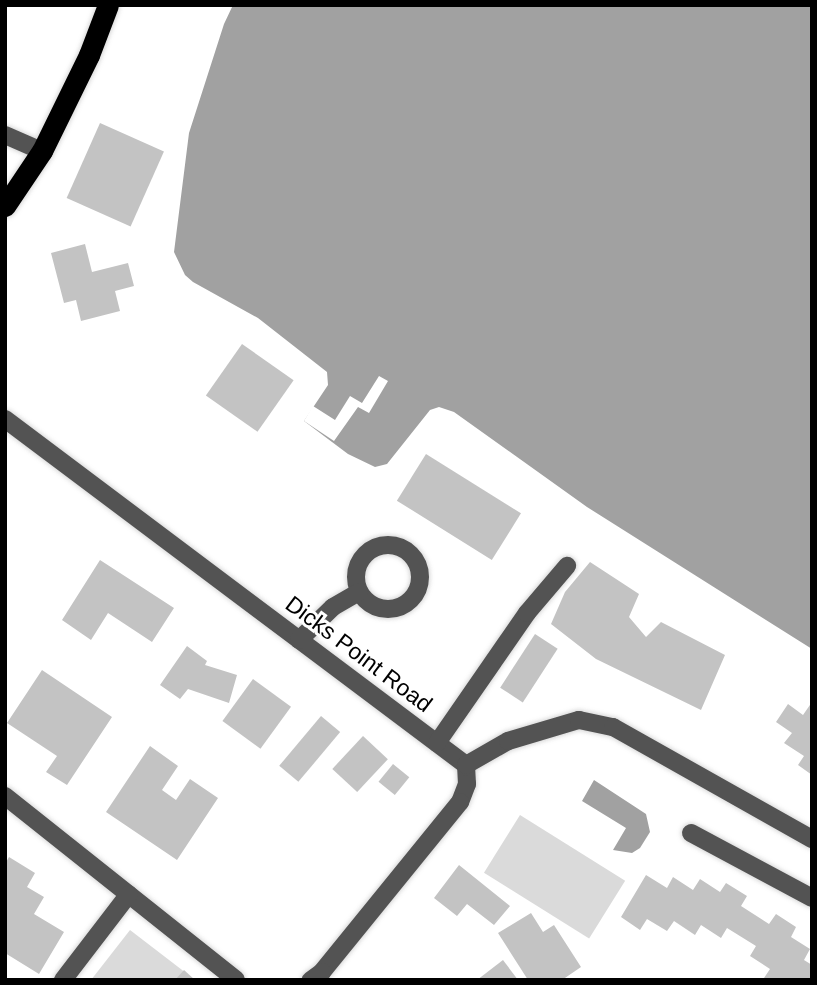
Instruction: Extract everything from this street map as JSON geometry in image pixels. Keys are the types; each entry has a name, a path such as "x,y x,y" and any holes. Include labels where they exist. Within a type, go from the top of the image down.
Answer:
{"highway":[{"path":"5,206 42,151 89,55 108,5"}],"street":[{"path":"5,135 42,151"},
{"name":"Dicks Point Road","path":"5,419 466,765"},
{"path":"437,743 527,613 567,566"},
{"path":"299,639 333,607 359,592"},
{"path":"311,980 322,972 460,802 467,784 466,765 508,741 579,720 613,727 812,839"},
{"path":"5,796 236,980"},
{"path":"691,833 812,898"},
{"path":"63,980 129,894"}],"shaded area":[{"path":"233,5 812,5 812,649 587,507 454,412 439,407 430,410 387,464 375,467 348,454 304,421 328,385 327,372 258,318 193,282 185,275 174,252 189,133 224,24"},
{"path":"594,780 646,814 650,832 640,848 632,853 613,850 626,828 582,801"},
{"path":"520,815 625,881 589,938 484,873"},
{"path":"130,930 186,973 181,980 91,980"}],"pier":[{"path":"379,376 388,381 369,413 358,407 334,441 304,421 313,406 335,420 350,396 362,403"}],"building":[{"path":"100,123 164,151 131,226 67,198"},
{"path":"85,244 92,272 128,263 134,286 115,291 120,311 81,321 76,300 64,303 51,253"},
{"path":"242,344 294,380 257,432 206,396"},
{"path":"426,454 521,513 492,560 397,501"},
{"path":"100,560 174,608 152,642 108,613 91,640 62,620"},
{"path":"590,562 639,594 629,617 646,637 661,622 725,655 701,710 596,659 551,624 565,592"},
{"path":"535,634 558,649 523,702 500,688"},
{"path":"187,646 207,661 205,665 237,675 229,703 188,689 180,699 160,685"},
{"path":"42,670 112,717 67,785 46,772 57,756 7,723"},
{"path":"253,679 291,707 260,749 222,721"},
{"path":"812,702 812,775 798,765 804,756 784,743 792,733 776,722 788,704 803,715"},
{"path":"321,716 340,732 298,782 279,766"},
{"path":"363,736 388,759 357,792 332,769"},
{"path":"150,746 178,766 162,790 176,800 190,779 218,798 177,860 106,812"},
{"path":"393,764 409,777 395,795 379,782"},
{"path":"9,857 35,873 27,887 44,897 34,914 64,932 39,974 5,953 5,864"},
{"path":"459,865 510,906 494,925 467,904 457,916 434,898"},
{"path":"646,875 667,888 673,877 693,890 700,879 720,892 726,883 747,896 741,906 769,924 776,914 796,927 791,937 810,949 804,960 812,965 812,980 767,980 764,978 770,969 750,956 756,946 727,928 721,938 701,925 695,935 674,921 667,931 647,919 640,930 621,917"},
{"path":"531,913 543,932 554,925 581,967 562,980 528,980 498,933"},
{"path":"503,960 518,980 477,980"},
{"path":"184,970 195,980 175,980"}]}
